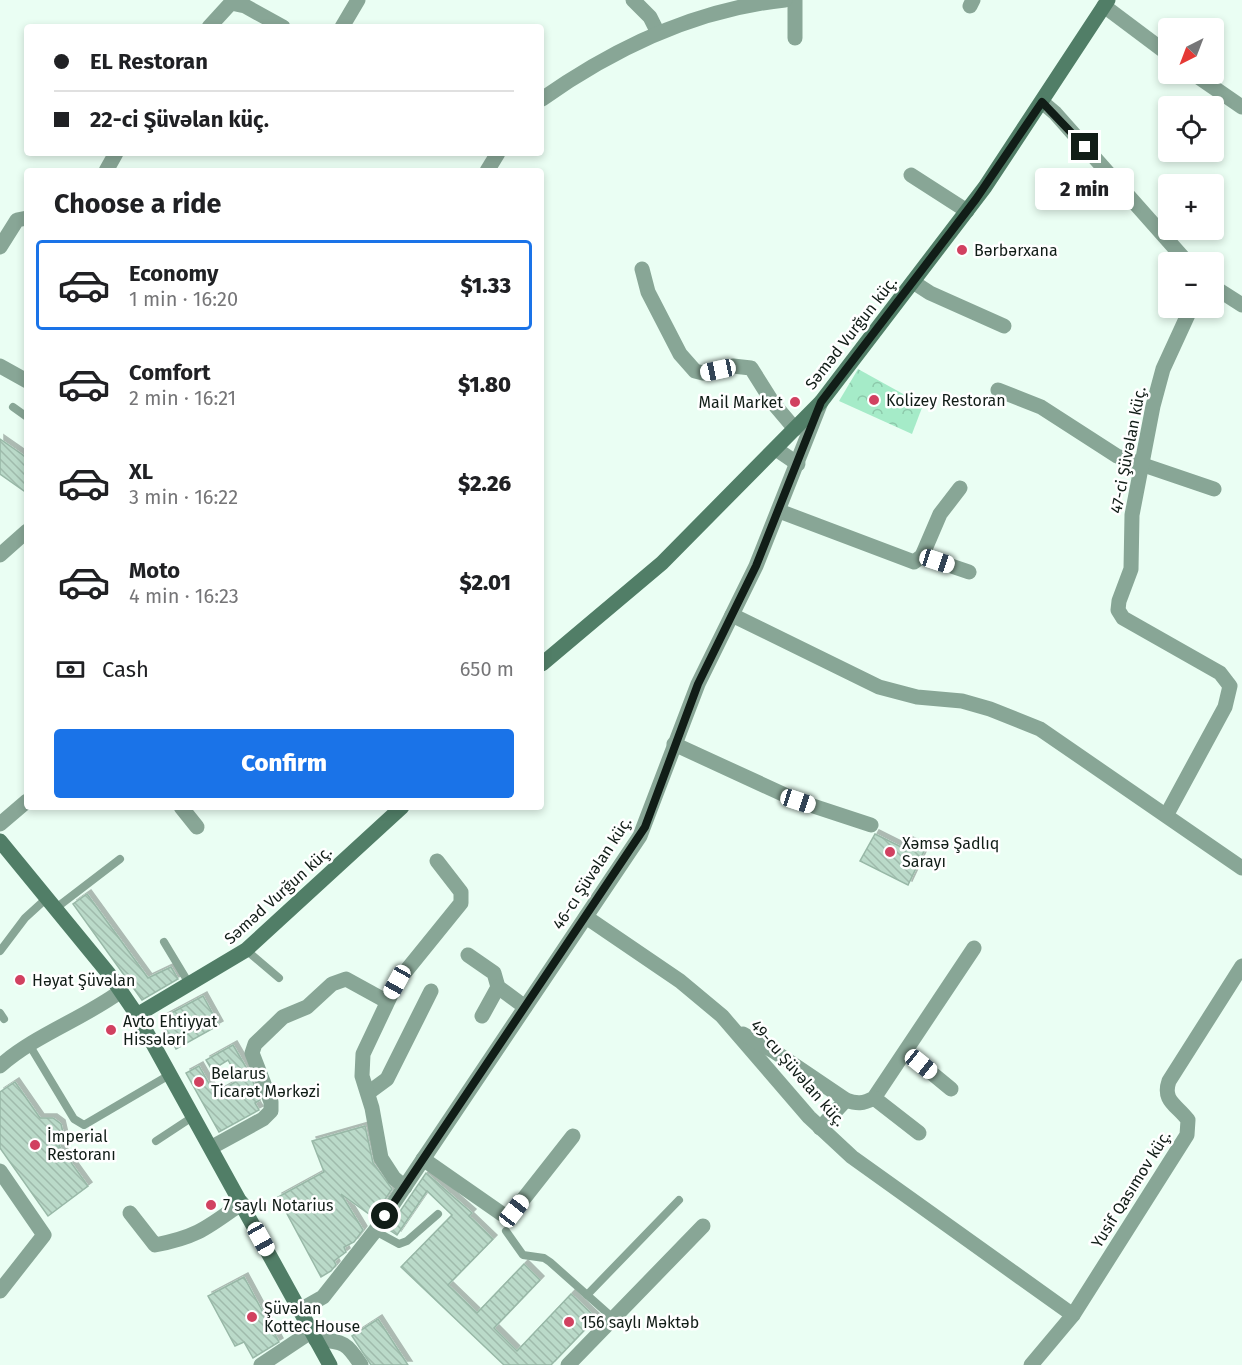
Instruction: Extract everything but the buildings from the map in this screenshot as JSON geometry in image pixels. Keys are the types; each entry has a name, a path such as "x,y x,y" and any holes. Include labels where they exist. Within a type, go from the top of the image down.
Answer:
{"street":[{"path":"344,24 358,0"},
{"path":"633,0 650,17 658,33"},
{"path":"544,98 573,78 658,33 744,5 785,0"},
{"path":"795,0 795,38"},
{"path":"212,24 230,2 245,6 278,24"},
{"path":"1106,3 1158,46"},
{"name":"Səməd Vurğun küç.","path":"544,660 662,563 821,402 967,211 1106,3"},
{"path":"1209,84 1242,107"},
{"path":"1042,102 1055,113 1177,252"},
{"path":"911,175 967,211"},
{"path":"0,247 17,220 24,219"},
{"path":"642,269 648,292 687,364 703,373 734,366 751,368 773,403 795,429"},
{"path":"913,282 937,297 1004,326"},
{"path":"1224,293 1242,305"},
{"name":"47-ci Şüvəlan küç.","path":"1167,814 1225,707 1230,686 1220,673 1131,624 1118,610 1131,569 1132,515 1152,406 1163,369 1186,318"},
{"path":"0,366 24,379"},
{"path":"998,390 1041,407 1117,456 1214,489"},
{"name":"46-cı Şüvəlan küç.","path":"300,1310 323,1297 375,1231 645,827 674,744 705,668 732,615 779,511 821,402"},
{"path":"776,449 798,464"},
{"path":"779,511 910,562 921,556 940,514 960,488"},
{"path":"0,555 24,534"},
{"path":"921,556 969,572"},
{"path":"732,615 879,687 917,697 962,701 1019,719 1054,738 1242,868"},
{"path":"674,744 798,801 871,825"},
{"path":"0,824 24,804"},
{"path":"183,810 197,827"},
{"name":"Səməd Vurğun küç.","path":"137,1015 246,950 399,810"},
{"path":"0,842 52,903 137,1015 212,1147 330,1365"},
{"path":"405,1187 394,1178 381,1158 368,1093 362,1076 363,1054 386,1001 406,968 461,903 461,892 437,861"},
{"name":"49-cu Şüvəlan küç.","path":"586,918 687,986 738,1032 820,1128 852,1157 1072,1315"},
{"path":"738,1032 775,1052 846,1100 858,1104 874,1098 974,948"},
{"path":"468,955 494,973 498,987 525,1007"},
{"name":"Yusif Qasımov küç.","path":"1031,1365 1072,1315 1187,1135 1188,1120 1167,1098 1166,1090 1169,1081 1242,966"},
{"path":"212,1147 263,1119 271,1111 271,1102 252,1053 255,1044 283,1017 307,1006 333,984 346,979 386,1001"},
{"path":"482,1016 498,987"},
{"path":"0,1065 88,1014 121,991"},
{"path":"368,1093 387,1079 431,991"},
{"path":"906,1052 951,1089"},
{"path":"874,1098 919,1133"},
{"path":"820,1128 846,1100"},
{"path":"423,1159 502,1214 508,1215 514,1211 573,1136"},
{"path":"0,1171 44,1235 0,1291"},
{"path":"130,1213 155,1245 199,1234 242,1203"},
{"path":"568,1365 703,1226"},
{"path":"261,1365 314,1335 349,1346 361,1365"}],"lane":[{"path":"13,407 24,415"},
{"path":"0,951 25,918 120,859"},
{"path":"164,942 190,985"},
{"path":"246,950 279,978"},
{"path":"30,1046 74,1119 84,1125 171,1074"},
{"path":"156,1141 194,1116"},
{"path":"587,1295 680,1200"},
{"path":"375,1231 399,1244 407,1241 438,1214"},
{"path":"506,1231 523,1255 544,1258 613,1318"}],"green space":[{"path":"858,369 923,405 912,434 839,401"}],"place":[{"name":"Bərbərxana","path":"962,250"},
{"name":"Kolizey Restoran","path":"874,400"},
{"name":"Mail Market","path":"795,402"},
{"name":"Xəmsə Şadlıq Sarayı","path":"890,852"},
{"name":"Həyat Şüvəlan","path":"20,980"},
{"name":"Avto Ehtiyyat Hissələri","path":"111,1030"},
{"name":"Belarus Ticarət Mərkəzi","path":"199,1082"},
{"name":"İmperial Restoranı","path":"35,1145"},
{"name":"7 saylı Notarius","path":"211,1205"},
{"name":"Şüvəlan Kottec House","path":"252,1317"},
{"name":"156 saylı Məktəb","path":"569,1322"}],"route":[{"path":"385,1216 645,827 698,684 756,566 821,402 976,199 1042,102 1085,147"}]}
